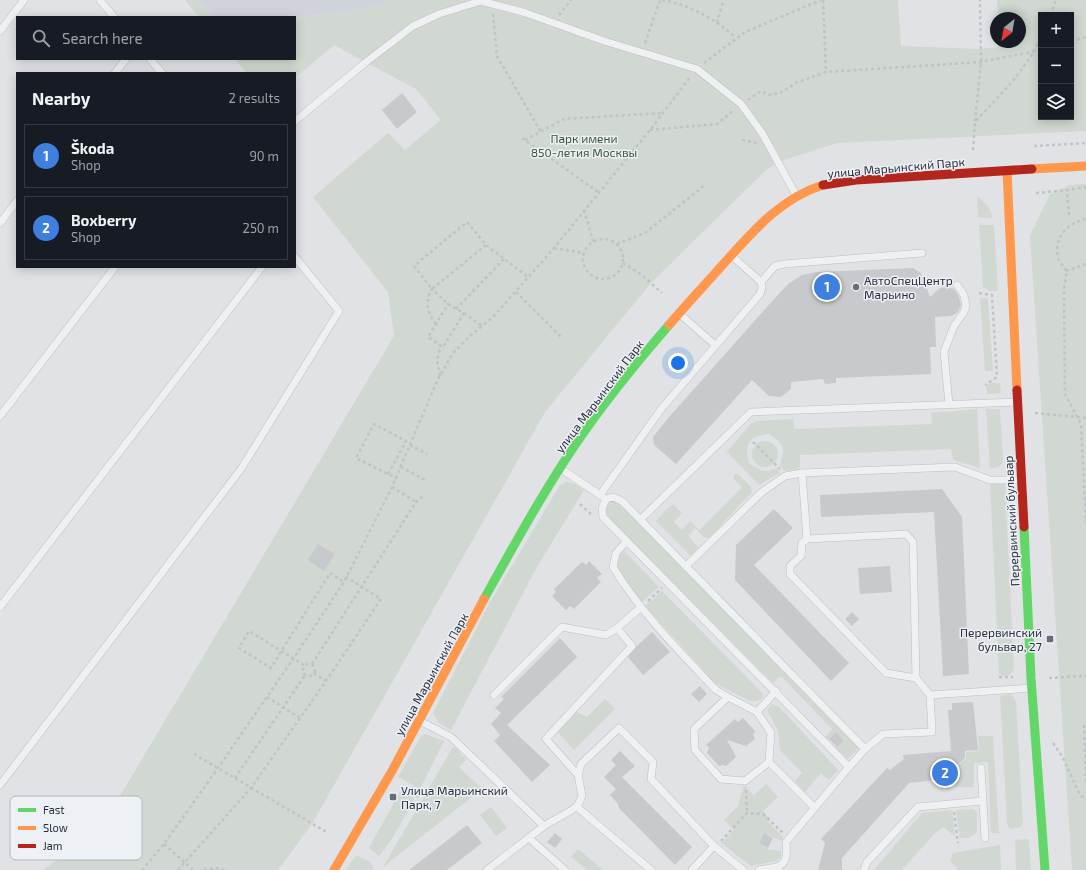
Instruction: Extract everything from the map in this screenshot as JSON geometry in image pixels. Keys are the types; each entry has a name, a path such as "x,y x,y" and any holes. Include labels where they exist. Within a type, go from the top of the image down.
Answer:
{"main road":[{"name":"улица Марьинский Парк","path":"334,870 394,768 418,720 560,468 588,426 621,383 679,313 764,221 796,196 813,188 838,182 1086,166"},
{"name":"Перервинский бульвар","path":"1007,171 1031,688 1045,870"}],"lane":[{"path":"0,31 24,0"},
{"path":"100,0 113,16"},
{"path":"296,120 366,62 413,26 439,14 481,0 526,13 604,41 697,68 740,104 762,133 796,196"},
{"path":"117,72 125,60"},
{"path":"151,60 161,72"},
{"path":"0,223 16,202"},
{"path":"761,282 775,266 784,264 922,253"},
{"path":"732,256 761,282 762,288 760,294 662,408 603,497 603,517 776,691 849,767"},
{"path":"0,785 241,469 339,311 296,259"},
{"path":"0,416 114,268"},
{"path":"0,607 261,268"},
{"path":"949,404 944,352 954,326 964,312 966,306 964,295 958,285"},
{"path":"679,313 715,345"},
{"path":"641,519 751,412 1018,402"},
{"path":"686,566 762,492 785,476 955,467 990,480 1021,480"},
{"path":"560,468 603,497 614,496 622,501 865,749"},
{"path":"802,474 807,539"},
{"path":"759,870 778,868 783,865 787,859 786,842 814,807 865,749 884,734 932,732 930,695 916,678 913,542 906,534 807,539 802,543 801,556 790,566 790,574 886,672 916,678"},
{"path":"627,541 616,553 613,567 640,608 716,690 757,712 771,733 769,762 745,781 721,779 695,750 694,729 728,697"},
{"path":"494,695 562,627 606,635 617,628 640,608"},
{"path":"578,774 546,739 632,646 617,628"},
{"path":"930,695 1031,688"},
{"path":"757,712 776,691"},
{"path":"418,720 451,737 544,826"},
{"path":"487,870 544,826 577,807 582,796 578,774 582,764 620,728 653,762 651,779 715,846 743,870"},
{"path":"769,762 814,807"},
{"path":"981,768 985,838"},
{"path":"864,870 867,862 918,807 982,801"},
{"path":"577,807 651,870"},
{"path":"529,838 565,870"},
{"path":"692,870 715,846"}],"path":[{"path":"553,23 571,0"},
{"path":"642,52 661,0 682,4 717,23 736,38"},
{"path":"142,870 164,844 218,768 294,659 344,582 392,487 440,376 453,353 493,317 554,248 598,192 650,130 697,68 745,32 822,0 826,72"},
{"path":"973,150 981,62 980,0"},
{"path":"1051,12 1056,0"},
{"path":"717,23 723,2"},
{"path":"492,4 497,56 540,132"},
{"path":"1074,40 1086,37"},
{"path":"975,122 1013,81 1034,52 1038,42"},
{"path":"650,130 717,124 740,104 761,91 769,95 780,93 796,83 826,72 981,62 1038,51"},
{"path":"598,192 523,139 564,119 663,112"},
{"path":"1034,146 1086,143"},
{"path":"617,244 644,233 705,185"},
{"path":"1036,194 1086,187"},
{"path":"1067,190 1069,215"},
{"path":"584,210 593,242"},
{"path":"1086,219 1067,226 1059,241 1058,257 1066,272 1064,287 1065,394 1080,424 1086,523"},
{"path":"482,326 448,304 432,289 414,266 467,222 486,245 528,277"},
{"path":"605,239 617,244 623,255 623,263 618,272 613,276 601,279 590,274 583,263 584,253 588,245 605,239"},
{"path":"436,324 428,309 427,300 432,289 486,245"},
{"path":"554,248 584,253"},
{"path":"456,309 504,259"},
{"path":"623,263 642,274 662,293"},
{"path":"1066,272 1086,264"},
{"path":"516,292 560,337"},
{"path":"980,293 992,295 997,376 985,386"},
{"path":"448,304 428,337 443,347 464,314"},
{"path":"440,376 437,360 441,345"},
{"path":"1035,413 1086,418"},
{"path":"396,478 356,458 374,424 427,454"},
{"path":"388,474 406,441"},
{"path":"753,442 778,465 785,476"},
{"path":"401,467 425,480"},
{"path":"392,487 416,502"},
{"path":"344,582 330,573 282,652 271,668 238,648 249,631 282,652 294,659 304,666 312,664 363,587 416,502 425,495"},
{"path":"178,870 251,788 381,599 346,577"},
{"path":"312,664 315,669 314,673"},
{"path":"304,666 303,672 305,675"},
{"path":"314,673 326,681"},
{"path":"305,675 311,676 314,673"},
{"path":"235,778 305,675"},
{"path":"1049,678 1086,676"},
{"path":"999,677 1013,677"},
{"path":"267,697 300,718"},
{"path":"1084,725 1086,782"},
{"path":"1052,743 1062,756 1080,795 1086,799"},
{"path":"194,754 328,833"},
{"path":"745,781 747,814"},
{"path":"954,803 958,843"},
{"path":"715,846 747,814 763,814 789,838"},
{"path":"164,844 193,870"},
{"path":"204,870 216,868 225,870"}],"shaded area":[{"path":"198,0 383,0 383,6 296,18 296,16 212,16"}],"green space":[{"path":"185,0 198,0 212,16 198,16"},
{"name":"Парк имени 850-летия Москвы","path":"383,0 898,0 901,46 980,49 1026,48 1026,12 998,12 997,0 1086,0 1086,131 837,143 778,162 765,171 651,283 545,412 312,824 278,870 42,870 57,860 142,860 142,796 120,796 394,336 388,292 313,197 388,133 405,150 441,120 416,89 334,45 296,77 296,72 246,72 236,60 296,60 296,18 383,6"},
{"path":"1086,184 1086,870 1072,870 1030,236 1050,194 1070,185"},
{"path":"977,196 989,207 993,218 978,217"},
{"path":"979,225 994,225 998,291 990,291 983,287"},
{"path":"980,298 988,298 993,371 985,371"},
{"path":"1000,383 1001,393 987,394 986,385"},
{"path":"977,409 980,468 953,460 951,449 800,455 800,466 798,469 784,471 780,465 783,454 782,446 769,434 753,439 748,445 747,450 749,463 756,468 769,471 777,468 780,473 759,485 727,452 751,424 757,421 793,419 794,429 932,424 931,413"},
{"path":"986,409 999,409 1000,411 1003,459 1001,465 995,468 990,468"},
{"path":"765,441 774,445 778,454 774,463 765,467 756,463 752,454 756,445"},
{"path":"735,474 738,474 751,487 752,492 709,538 704,537 695,528 688,536 698,547 693,554 690,555 656,521 671,505 674,505 682,513 674,522 682,530 690,521 699,530 742,487 733,478"},
{"path":"998,481 1005,484 1014,669 1010,675 1002,676 999,673 990,482"},
{"path":"566,482 575,484 584,490 537,567 451,730 439,723 433,713 489,604 560,485"},
{"path":"612,501 615,501 623,506 859,748 847,759 836,748 844,741 836,733 828,740 825,737 832,729 781,676 773,683 609,518 605,507"},
{"path":"624,551 659,587 642,602 625,582 618,569 618,558"},
{"path":"662,591 764,695 759,701 750,701 715,683 645,606"},
{"path":"1009,694 1013,696 1016,702 1023,823 1021,827 1010,829 1007,824 1000,696"},
{"path":"605,699 615,709 574,750 556,730 575,711 587,717"},
{"path":"772,704 779,707 838,770 829,780 821,773 805,792 795,781 802,773 780,750 778,731 767,710"},
{"path":"425,734 444,741 420,789 398,777 421,736"},
{"path":"978,736 993,736 999,833 992,833 991,831 988,762 974,763 974,787 955,787 955,768 966,759 966,752 979,751"},
{"path":"453,747 456,748 466,760 459,767 482,789 383,867"},
{"path":"766,784 778,797 763,811 771,820 767,821 783,837 782,841 764,833 759,843 769,850 781,851 781,857 776,861 751,866 721,843 734,830 724,820 738,806 744,785 754,795"},
{"path":"402,791 413,796 414,800 392,839 379,856 369,848 400,792"},
{"path":"491,807 507,828 496,836 480,815"},
{"path":"974,809 977,813 977,832 969,838 960,838 956,810"},
{"path":"952,810 955,836 943,827 934,834 902,870 874,870 922,813"},
{"path":"1029,839 1031,870 1016,870 1015,840"},
{"path":"1000,845 1001,870 956,870 957,868 950,861 953,853"},
{"path":"578,849 603,870 587,870 571,857"},
{"path":"356,855 370,862 373,868 372,870 346,870"}],"building":[{"path":"402,93 417,112 397,129 382,110"},
{"path":"913,268 921,273 930,297 940,288 947,287 954,289 959,297 961,305 958,312 951,316 935,317 936,347 930,347 931,374 836,378 836,383 825,384 823,379 791,382 791,389 781,397 769,396 752,380 676,464 654,445 653,437 670,416 788,284 802,275 816,272"},
{"path":"942,489 962,517 969,674 943,676 934,512 821,517 820,495"},
{"path":"774,509 793,528 754,565 849,663 831,681 735,580 736,545"},
{"path":"318,544 335,554 324,571 308,560"},
{"path":"589,561 602,574 597,578 601,582 574,609 570,606 566,610 552,596 556,592 554,589 582,562 586,565"},
{"path":"890,566 892,592 860,594 858,568"},
{"path":"852,612 859,619 852,626 845,619"},
{"path":"652,632 670,652 643,675 628,657"},
{"path":"560,638 577,657 507,725 550,765 532,782 494,741 500,735 491,724 501,713 495,708 504,699 501,697"},
{"path":"700,686 707,694 699,702 691,694"},
{"path":"973,702 978,750 965,751 965,758 953,769 952,778 909,783 842,858 842,870 818,870 825,843 821,839 887,768 890,770 904,759 903,755 951,751 948,710 952,710 952,703"},
{"path":"743,718 755,731 753,735 755,739 746,746 727,740 736,757 726,766 719,766 707,753 709,748 706,745 735,719 738,722"},
{"path":"836,732 844,741 837,747 829,739"},
{"path":"620,751 635,766 622,777 692,847 675,865 619,808 618,804 610,795 616,789 604,777 616,765 611,760"},
{"path":"467,825 482,843 447,870 409,870"},
{"path":"555,833 562,839 555,848 547,842"},
{"path":"764,833 773,838 768,848 759,843"}],"traffic: fast":[{"path":"484,599 539,502 575,445 620,383 669,325"},
{"path":"1024,527 1031,678 1045,870"}],"traffic: slow":[{"path":"1032,169 1086,166"},
{"path":"1007,171 1017,390"},
{"path":"669,325 741,244 765,220 792,199 823,185"},
{"path":"334,870 392,771 484,599"}],"traffic: jam":[{"path":"823,185 856,180 1032,169"},
{"path":"1017,390 1024,527"}],"place":[{"name":"Škoda","path":"827,287"},
{"name":"АвтоСпецЦентр Марьино","path":"856,287"},
{"name":"Перервинский бульвар, 27","path":"1050,639"},
{"name":"Boxberry","path":"945,773"},
{"name":"Улица Марьинский Парк, 7","path":"393,797"}]}
